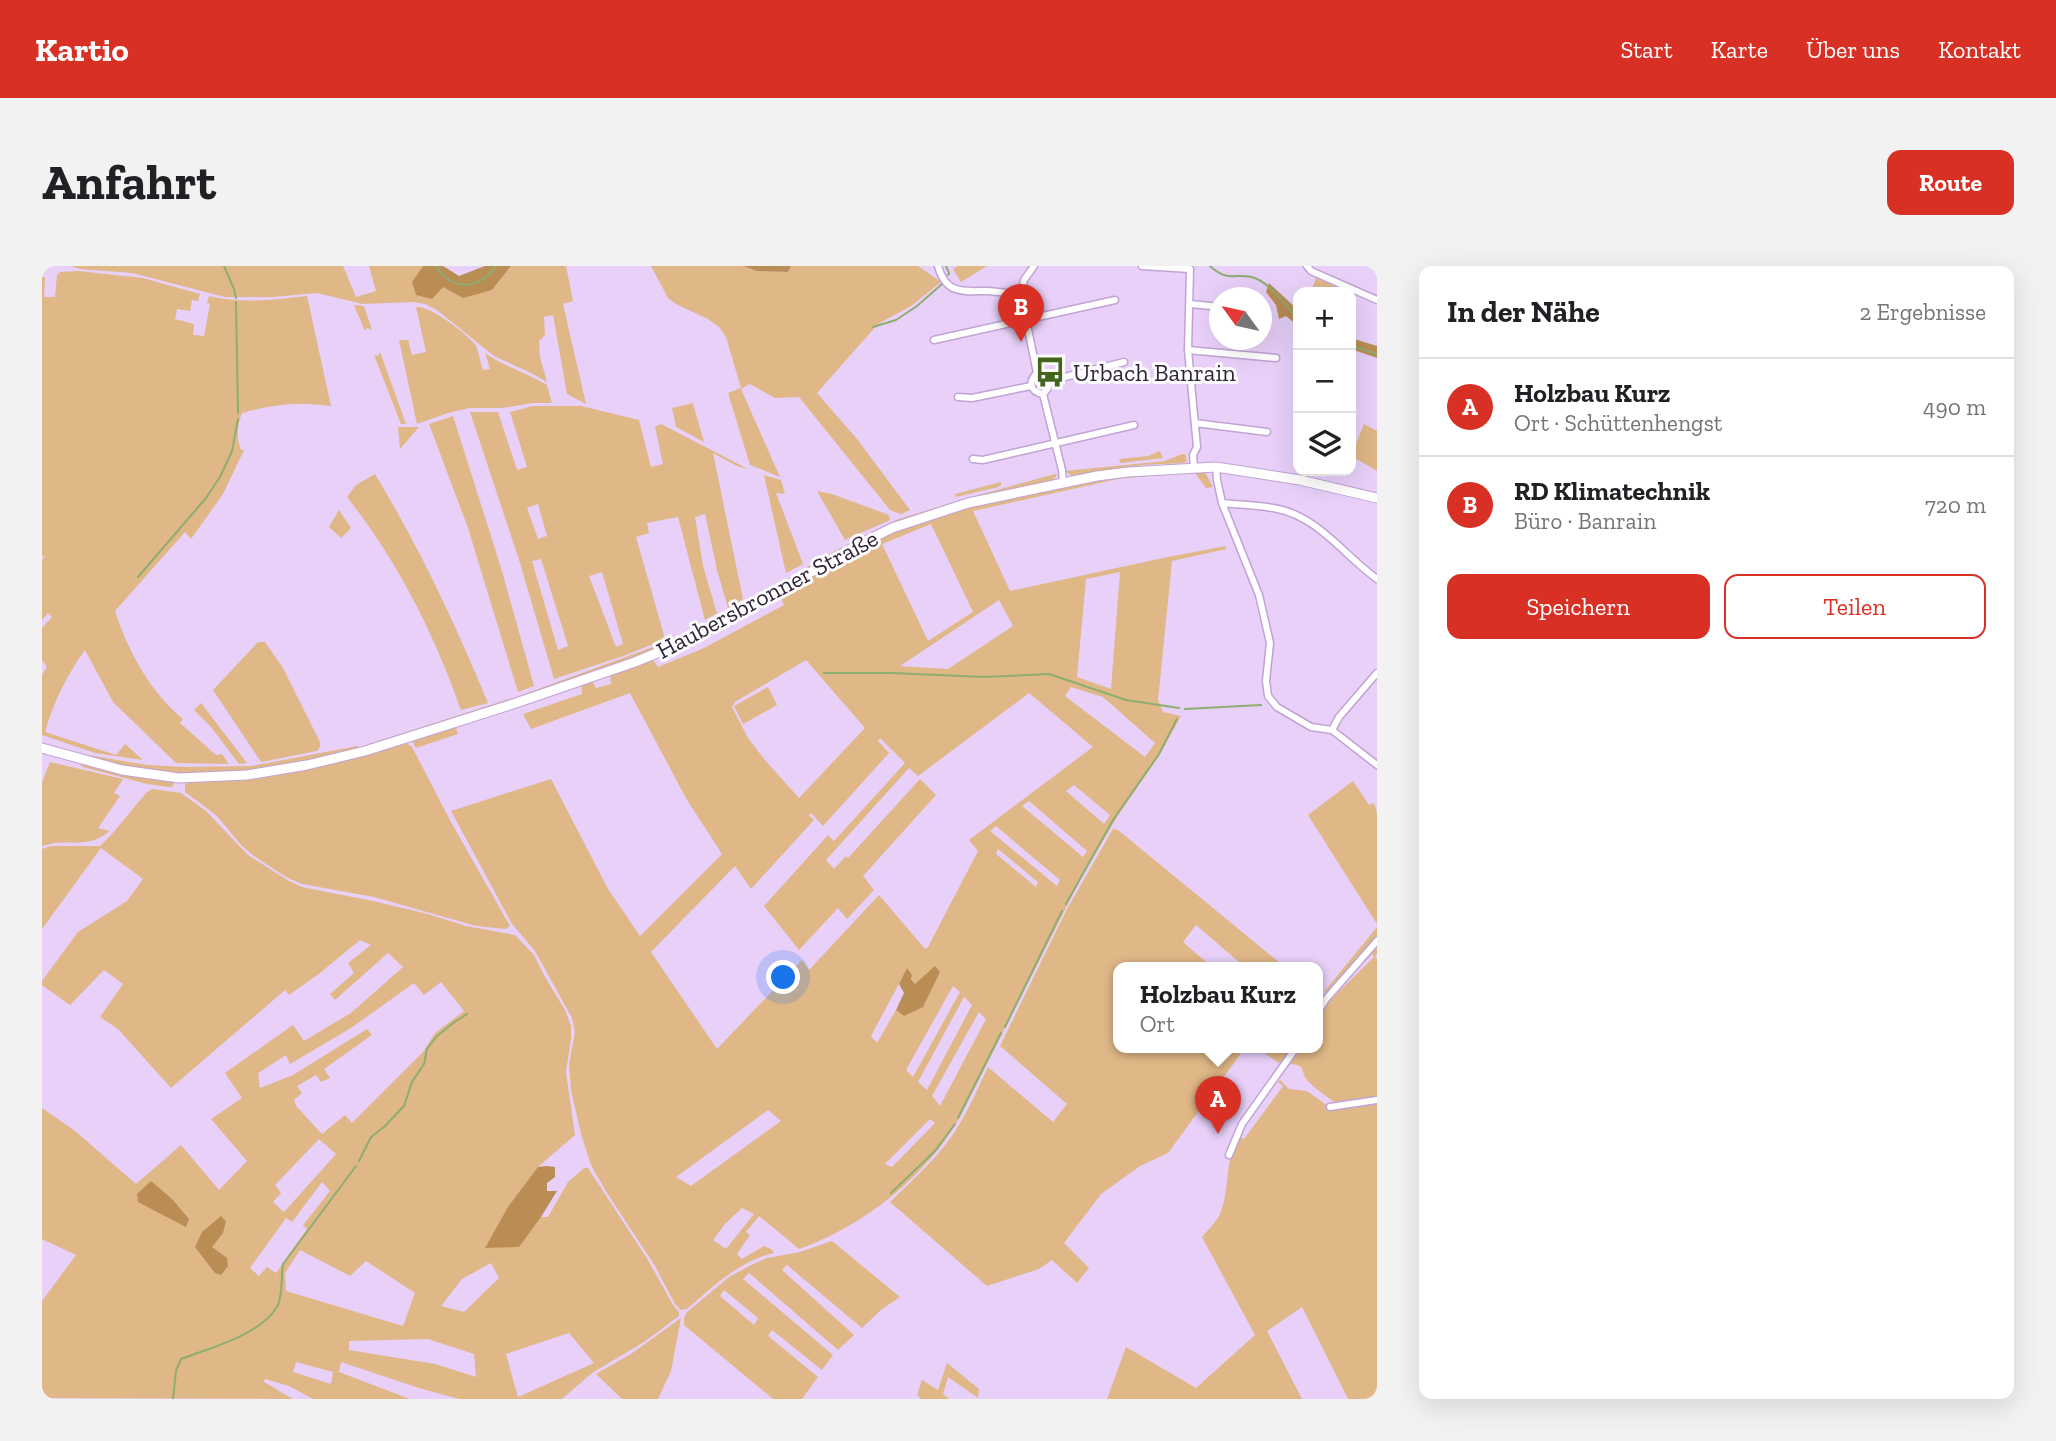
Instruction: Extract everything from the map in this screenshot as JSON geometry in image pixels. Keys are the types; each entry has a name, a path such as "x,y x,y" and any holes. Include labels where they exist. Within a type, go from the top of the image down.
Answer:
{"street":[{"path":"1034,266 1024,280 1021,295 1037,373 1030,382 1033,390 1043,394"},
{"path":"1142,266 1190,269 1188,350 1198,447 1193,455 1194,468"},
{"path":"1307,266 1311,271 1377,300"},
{"path":"938,267 941,278 954,289 1021,295"},
{"path":"934,340 1115,300"},
{"path":"1191,304 1209,306"},
{"path":"1188,350 1276,358"},
{"path":"1049,381 1124,362"},
{"path":"1037,373 1046,376 1049,381 1043,394"},
{"path":"958,397 972,398 1031,386"},
{"path":"1043,394 1063,483"},
{"path":"1195,423 1267,432"},
{"path":"973,459 982,460 1134,425"},
{"path":"1216,467 1222,503 1259,595 1270,643 1266,681 1268,696 1277,707 1311,727 1332,730 1377,765"},
{"name":"Haubersbronner Straße","path":"42,748 122,770 179,778 247,775 307,765 409,738 620,668 693,638 892,528 961,505 1063,483 1128,472 1216,467 1300,480 1377,498"},
{"path":"1222,503 1280,509 1302,519 1316,527 1377,579"},
{"path":"1332,730 1339,717 1377,673"},
{"path":"1323,1004 1377,940"},
{"path":"1229,1155 1242,1124 1292,1053"},
{"path":"1330,1107 1377,1100"}],"shaded area":[{"path":"71,266 343,266 356,297 376,291 369,266 423,266 412,283 492,290 511,266 566,266 573,301 563,304 586,404 567,394 553,315 544,317 545,335 539,341 547,382 494,356 437,310 425,304 363,304 317,293 225,297 132,273"},
{"path":"423,266 443,266 459,276 485,266 511,266 492,290 463,298 443,287 432,299 416,295 412,282"},
{"path":"651,266 743,266 757,271 788,272 791,266 918,266 941,282 911,306 878,324 817,393 857,439 910,510 901,514 890,510 799,397 775,398 750,384 741,389 780,477 750,465 728,393 741,388 726,337 719,327 708,319 668,298"},
{"path":"743,266 791,266 788,272 757,271"},
{"path":"958,266 987,266 961,282 953,269"},
{"path":"78,271 143,278 200,294 198,301 192,300 190,311 177,309 175,319 194,324 193,335 204,336 209,296 245,301 307,296 331,406 286,405 242,413 238,436 241,450 244,450 223,494 191,539 185,532 115,611 126,641 150,684 183,719 180,723 216,755 222,754 229,764 176,763 113,702 85,650 61,690 45,732 116,755 125,744 143,760 95,753 42,735 42,675 47,667 42,660 42,628 52,617 48,613 42,620 42,277 45,277 44,297 55,297 57,275 60,272"},
{"path":"1316,278 1336,287 1313,287"},
{"path":"1269,283 1293,305 1293,322 1286,316 1279,319 1272,300 1272,287 1268,287"},
{"path":"354,305 364,306 372,330 367,328 365,331"},
{"path":"416,307 438,315 469,338 477,349 483,370 490,369 485,353 547,385 552,403 469,408 417,424 399,340 408,340 412,355 426,352"},
{"path":"1356,340 1377,346 1377,358 1356,351"},
{"path":"380,352 406,424 401,424 374,355 378,356"},
{"path":"693,403 704,442 676,427 672,408"},
{"path":"533,406 581,406 639,420 651,467 663,464 655,427 661,424 748,469 713,453 743,599 728,608 705,514 695,517 703,566 717,613 705,620 678,517 647,523 649,533 636,537 665,639 554,679 520,563 470,412 498,412 517,470 527,467 510,412","holes":["538,504 547,536 538,539 527,508","541,559 568,646 558,650 532,561","602,572 623,644 616,647 589,576"]},
{"path":"453,416 502,571 534,686 518,692 468,528 429,424"},
{"path":"1364,424 1377,431 1377,471 1356,459 1356,444"},
{"path":"398,427 419,427 400,449"},
{"path":"1160,451 1163,458 1121,463 1119,459 1148,456"},
{"path":"1185,454 1187,461 1184,463 1141,465 1072,476 1065,471 1165,461"},
{"path":"1202,471 1213,487 1206,488 1195,473 1147,476 1118,479 973,511 1010,591 1226,546 1226,549 1172,561 1158,700 1163,712 1181,716 1080,880 961,1115 931,1158 913,1178 870,1212 847,1227 799,1249 759,1216 746,1232 750,1235 737,1254 742,1259 764,1246 774,1253 738,1268 687,1309 681,1310 591,1165 571,1090 569,1065 575,1032 572,1018 535,951 512,924 451,811 551,779 608,889 640,936 722,854 687,800 630,693 531,729 523,714 582,694 581,684 592,680 596,688 611,684 610,674 652,658 658,667 704,648 784,605 779,594 857,548 896,530 966,507 1122,475","holes":["931,524 973,612 928,641 882,544","1120,572 1111,689 1077,677 1086,579","999,600 1013,626 948,669 900,666","806,660 865,728 799,798 748,738 732,707 735,702","1071,687 1103,697 1155,743 1145,757 1065,696","1029,693 1093,747 969,840 978,851 928,947 925,949 879,895 809,970 802,960 717,1049 651,952 735,866 751,889 814,820 809,815 811,813 823,826 889,753 878,741 880,738 905,763 834,841 828,835 764,906 799,950 838,908 847,919 874,890 863,876 936,795 920,779 848,858 846,856 834,869 826,860 909,768 918,776","1074,785 1110,815 1104,824 1066,791","1029,801 1087,851 1083,857 1022,806","996,826 1060,880 1057,886 990,831","998,849 1038,882 1036,887 996,854","907,969 915,985 904,1016 896,1010 877,1043 871,1036","953,986 960,992 913,1077 906,1070","964,997 972,1005 927,1090 918,1082","979,1012 986,1019 940,1106 932,1096","768,1110 781,1121 691,1186 676,1177","930,1119 935,1123 892,1167 885,1164","742,1208 754,1214 726,1249 713,1240 725,1224"]},
{"path":"375,474 436,586 488,703 461,710 427,626 413,599 382,546 347,497 356,485"},
{"path":"764,475 781,480 785,494 776,493 803,564 786,573"},
{"path":"1057,475 1053,480 1046,483 928,512 776,588 829,554 896,520"},
{"path":"1001,482 998,487 956,497 955,494"},
{"path":"817,491 889,515 890,520 845,540"},
{"path":"339,510 351,528 341,538 329,527"},
{"path":"768,590 771,591 689,635 645,654 519,699 519,696 661,644"},
{"path":"258,642 265,642 283,668 320,742 317,751 261,762 213,690"},
{"path":"768,687 777,705 743,724 734,706"},
{"path":"509,699 513,701 369,744"},
{"path":"201,703 247,763 239,764 211,727 194,710"},
{"path":"456,727 458,734 416,748 413,742 415,740"},
{"path":"405,742 412,747 510,926 506,929 476,926 374,897 302,884 254,856 216,815 185,792 185,785 189,781 223,780"},
{"path":"357,746 359,748 294,763 250,771 205,774 144,770 82,754 147,765 252,766"},
{"path":"50,762 123,779 114,793 120,796 98,828 110,831 92,841 42,846 42,782"},
{"path":"81,763 171,780 174,783 172,787 147,784 83,767"},
{"path":"1353,781 1369,805 1374,803 1377,813 1377,924 1308,815"},
{"path":"152,789 181,793 206,811 248,855 302,887 515,935 534,955 571,1026 566,1072 575,1135 538,1167 485,1248 519,1246 541,1217 548,1217 568,1182 584,1168 588,1168 648,1260 679,1316 644,1342 592,1373 562,1399 459,1399 341,1362 339,1372 410,1399 313,1399 289,1386 265,1379 264,1382 293,1399 42,1398 42,1301 76,1255 42,1239 42,1108 75,1131 136,1184 181,1145 219,1190 247,1161 211,1119 242,1098 225,1073 293,1025 304,1041 351,1013 403,967 388,953 335,1000 330,994 354,973 348,963 371,945 360,940 289,995 285,990 171,1088 118,1029 100,1017 123,984 104,970 70,1005 42,985 42,981 78,932 127,901 143,879 101,848 42,929 42,849 51,846 100,846","holes":["441,982 464,1011 435,1033 423,1052 352,1123 345,1115 322,1134 296,1106 294,1100 302,1093 297,1086 316,1075 321,1082 330,1078 324,1069 372,1035 367,1029 293,1075 260,1088 258,1073 286,1055 290,1064 351,1028 414,983 424,995","319,1139 336,1154 284,1212 273,1202 281,1193 275,1185","322,1182 330,1191 303,1225 307,1229 276,1273 267,1267 259,1276 250,1268 286,1218 292,1222","300,1250 350,1276 366,1261 415,1293 403,1326 286,1291 285,1273","491,1263 499,1278 464,1312 441,1306 462,1279","569,1333 594,1363 518,1397 506,1354","428,1339 474,1354 476,1377 435,1364 349,1350 349,1341","296,1362 333,1372 331,1384 293,1372"]},
{"path":"1113,829 1118,830 1279,962 1239,962 1196,925 1183,942 1206,962 1113,962 1113,1053 1241,1053 1168,1153 1140,1166 1101,1194 1064,1243 1089,1268 1077,1283 1052,1260 1039,1269 987,1286 890,1202 927,1166 952,1136 988,1067 1053,1122 1067,1104 1000,1046 1067,909"},
{"path":"1377,927 1377,936 1359,959 1336,984 1323,993"},
{"path":"1377,942 1377,1097 1334,1102 1307,1080 1300,1066 1282,1065 1264,1053 1323,1053 1323,1007 1374,957 1372,954 1330,998"},
{"path":"935,966 940,972 923,1007 904,1016 896,1010 904,993 899,984 907,968 915,984"},
{"path":"1280,1080 1289,1089 1307,1091 1332,1109 1377,1103 1377,1399 1348,1399 1302,1307 1267,1331 1302,1399 1107,1399 1126,1347 1196,1388 1255,1335 1202,1237 1217,1219 1223,1206 1234,1146 1239,1136 1244,1139 1283,1086 1278,1082"},
{"path":"538,1167 555,1167 555,1177 547,1183 547,1191 557,1191 519,1247 485,1248 508,1207"},
{"path":"151,1181 172,1199 189,1219 186,1227 138,1202 137,1194"},
{"path":"221,1216 226,1221 223,1233 212,1247 227,1258 228,1266 221,1275 215,1273 195,1247 202,1232"},
{"path":"832,1241 900,1297 862,1328 787,1265 782,1270 854,1335 838,1350 749,1273 743,1279 833,1355 822,1370 772,1330 768,1336 818,1377 802,1399 773,1399 684,1325 684,1319 686,1313 729,1277 767,1258 800,1252","holes":["724,1290 758,1318 754,1325 720,1296"]},
{"path":"681,1318 671,1371 658,1399 622,1399 596,1374 631,1354"},
{"path":"947,1363 979,1389 978,1398 948,1377 943,1394 949,1399 921,1399 917,1395 922,1380 938,1390"}],"waterway":[{"path":"224,266 236,298"},
{"path":"436,266 450,280 466,285 481,280 496,266"},
{"path":"946,266 948,275"},
{"path":"1210,266 1223,275 1251,277 1262,282 1293,313"},
{"path":"873,327 896,320 942,284"},
{"path":"236,302 238,413"},
{"path":"1356,347 1377,354"},
{"path":"138,577 206,498 220,477 232,451 238,419"},
{"path":"824,673 984,677 1049,674 1126,700 1179,708"},
{"path":"1185,709 1261,705"},
{"path":"1066,904 1113,820 1159,754 1177,719"},
{"path":"1005,1027 1062,911"},
{"path":"359,1161 371,1137 404,1106 412,1082 424,1064 427,1049 436,1037 467,1014"},
{"path":"958,1118 1001,1033"},
{"path":"891,1193 935,1151 955,1124"},
{"path":"173,1399 176,1371 181,1359 247,1333 269,1317 277,1307 283,1264 356,1166"}],"place":[{"name":"RD Klimatechnik","path":"1021,342"},
{"name":"Urbach Banrain","path":"1050,372"},
{"name":"Holzbau Kurz","path":"1218,1134"}]}
